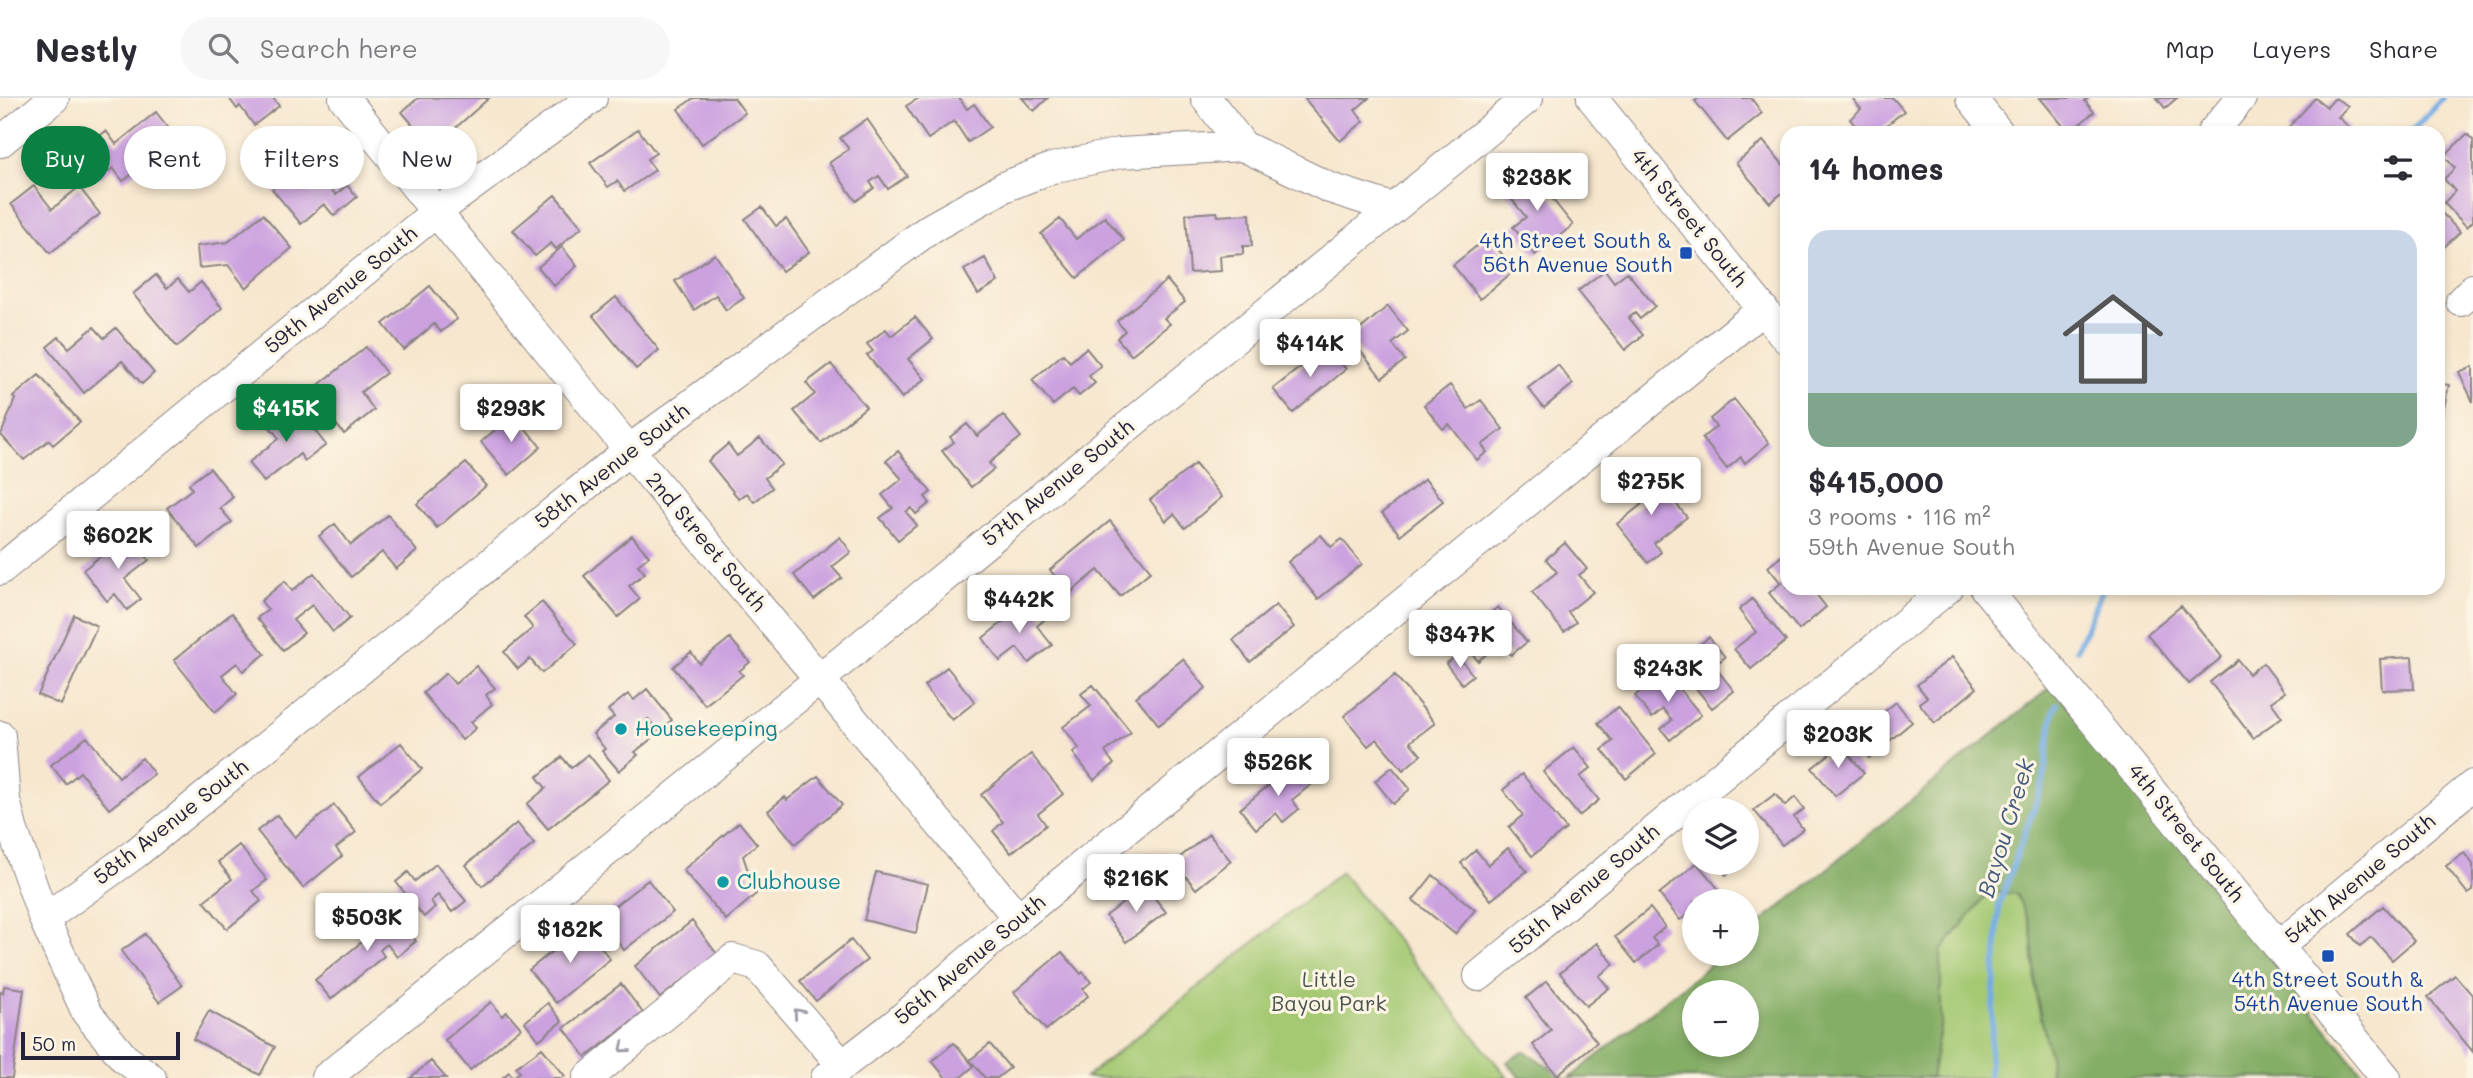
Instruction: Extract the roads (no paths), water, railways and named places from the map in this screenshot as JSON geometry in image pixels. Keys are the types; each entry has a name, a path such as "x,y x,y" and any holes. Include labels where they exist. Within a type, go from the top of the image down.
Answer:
{"street":[{"path":"0,142 54,98"},
{"name":"2nd Street South","path":"344,98 629,450 1018,918"},
{"name":"59th Avenue South","path":"0,570 436,212 592,98"},
{"path":"1206,98 1243,146 1330,188 1392,208"},
{"name":"57th Avenue South","path":"326,1078 820,679 1528,98"},
{"name":"4th Street South","path":"1592,98 1780,330"},
{"path":"1970,98 1994,126"},
{"path":"2218,126 2241,98"},
{"name":"58th Avenue South","path":"44,919 136,853 629,450 931,228 1003,187 1052,168 1120,153 1243,146"},
{"name":"56th Avenue South","path":"834,1071 893,1026 1018,918 1763,309"},
{"name":"55th Avenue South","path":"1479,976 1940,595"},
{"name":"4th Street South","path":"1991,595 2386,1078"},
{"path":"0,736 5,800 44,919 87,1013 124,1058 151,1078"},
{"name":"54th Avenue South","path":"2279,946 2473,785"},
{"path":"588,1078 733,959 757,966 834,1071"}],"waterway":[{"name":"Bayou Creek","path":"2417,126 2443,98"},
{"name":"Bayou Creek","path":"2077,649 2100,595"},
{"name":"Bayou Creek","path":"1989,1078 1999,905 2043,783 2053,714 2057,704"}],"place":[{"name":"4th Street South & 56th Avenue South","path":"1686,253"},
{"name":"Housekeeping","path":"621,729"},
{"name":"Clubhouse","path":"723,882"},
{"name":"4th Street South & 54th Avenue South","path":"2328,956"}],"park label":[{"name":"Little Bayou Park","path":"1329,992"}]}
